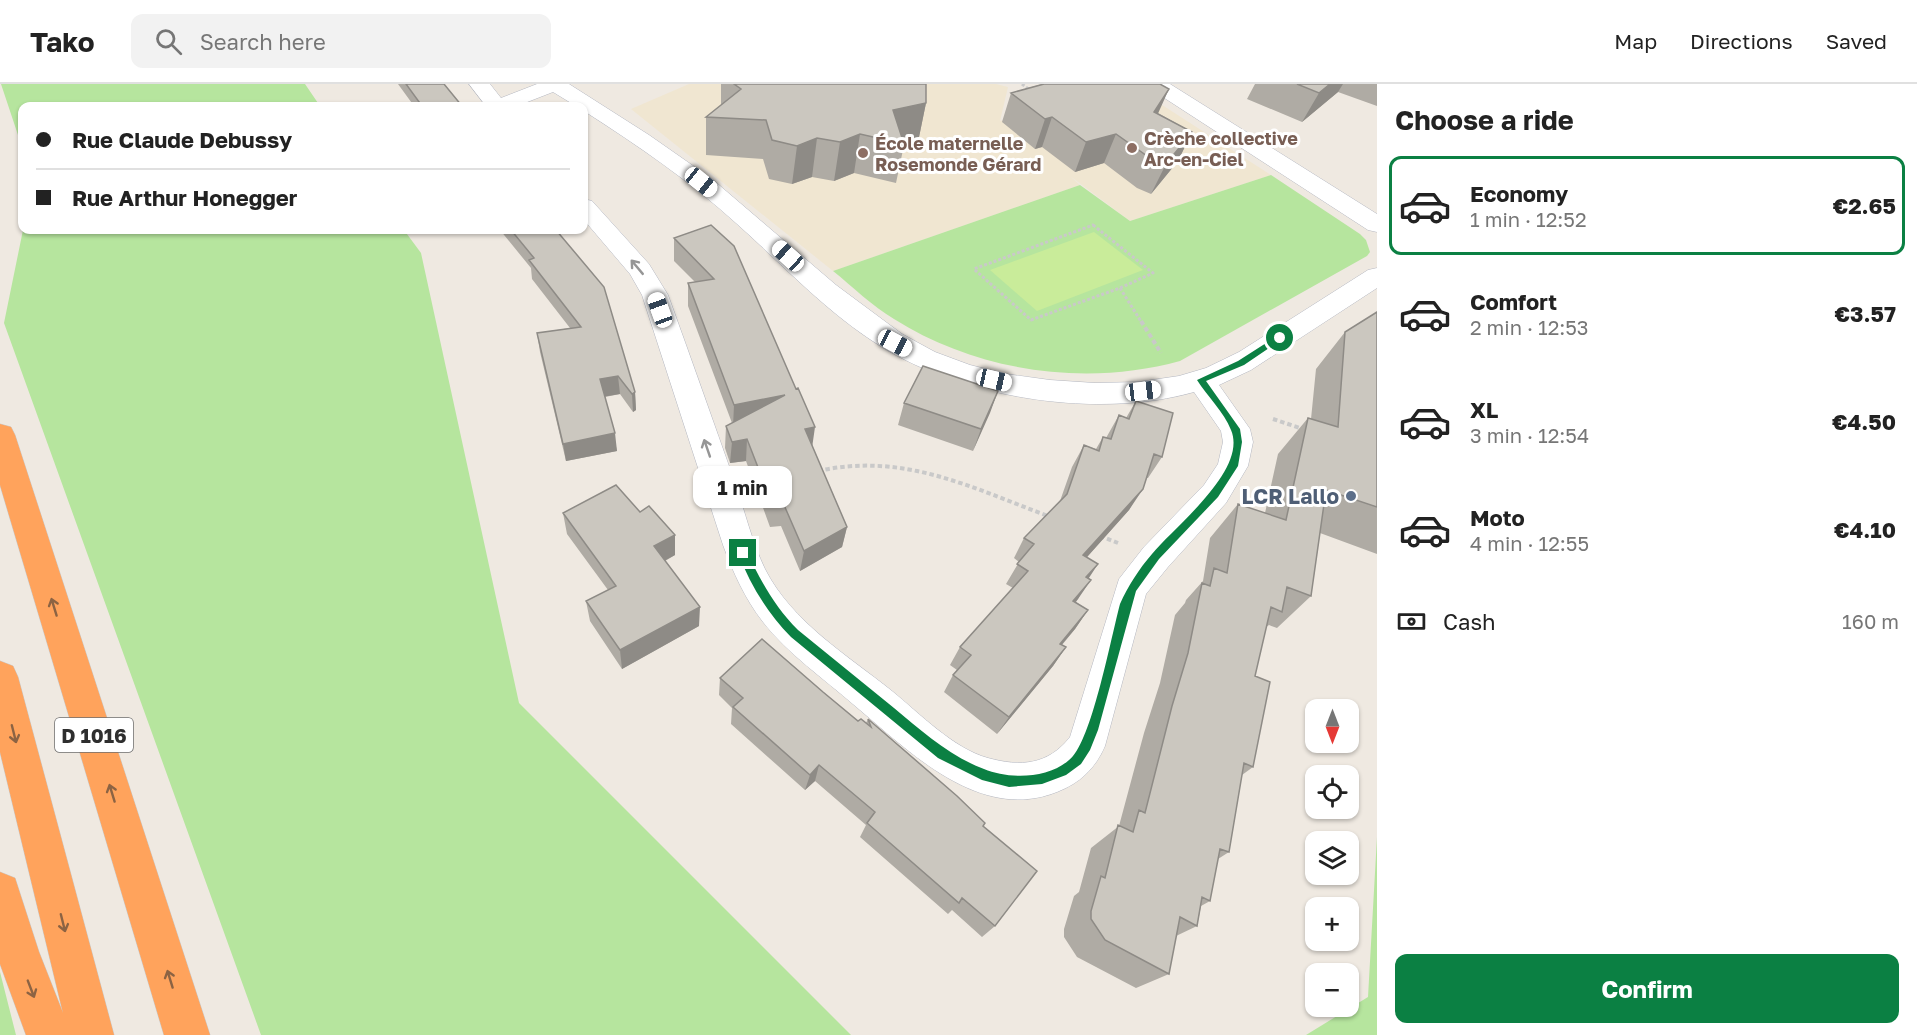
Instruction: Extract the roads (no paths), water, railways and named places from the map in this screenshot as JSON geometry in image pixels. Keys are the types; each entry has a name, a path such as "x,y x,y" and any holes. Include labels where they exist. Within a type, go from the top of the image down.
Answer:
{"highway":[{"name":"D 1016","path":"0,435 188,1035"},
{"path":"0,677 91,1035"},
{"path":"0,894 17,952 49,1035"}],"street":[{"path":"479,84 495,102"},
{"path":"508,102 555,84 582,102"},
{"path":"1156,84 1377,225"},
{"path":"588,106 685,170 754,225 860,318 895,343 914,353 980,377 1056,391 1131,392 1191,382 1241,363 1377,276"},
{"path":"588,211 640,270 655,295 743,553 766,600 795,634 942,754 982,775 1009,782 1042,779 1062,771 1077,760 1086,747 1125,604 1141,573 1225,481 1237,453 1235,429 1191,382"}],"place":[{"name":"Crèche collective Arc-en-Ciel","path":"1132,148"},
{"name":"École maternelle Rosemonde Gérard","path":"863,153"},
{"name":"LCR Lallo","path":"1351,496"}]}
